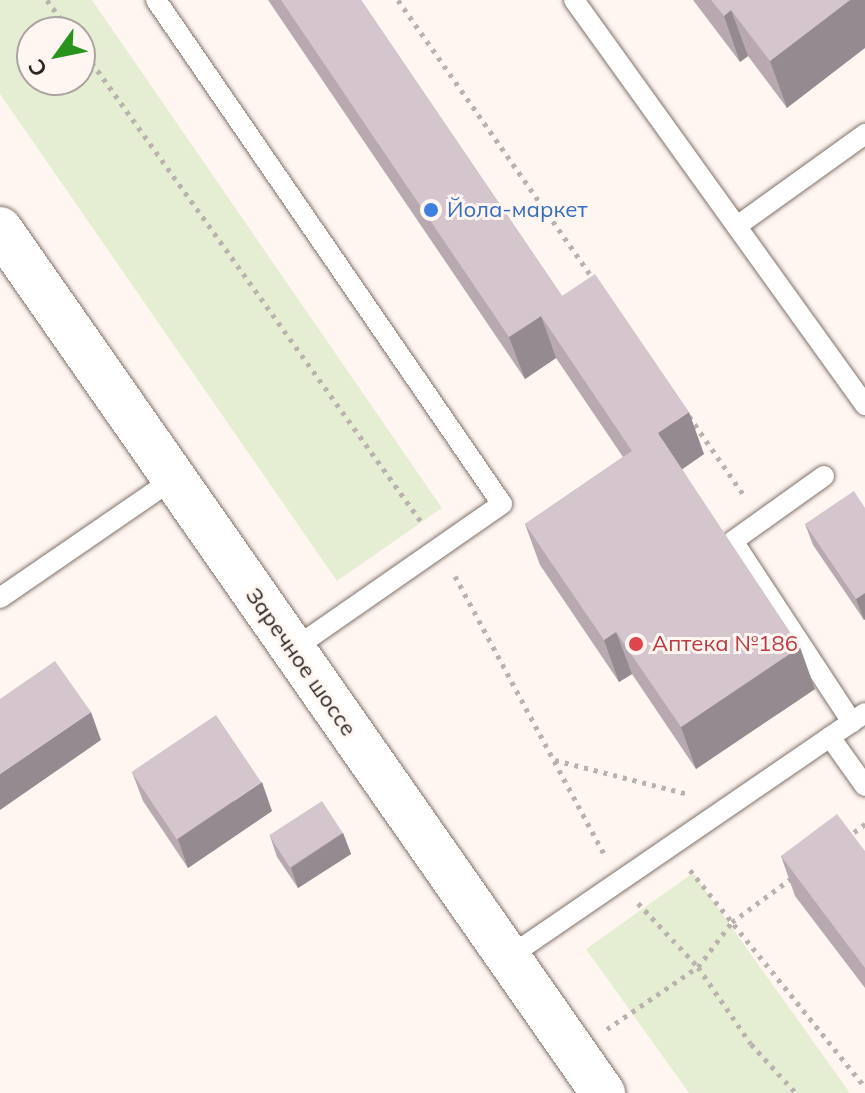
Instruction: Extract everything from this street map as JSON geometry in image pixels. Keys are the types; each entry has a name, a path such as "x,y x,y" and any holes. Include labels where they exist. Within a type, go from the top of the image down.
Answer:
{"main road":[{"name":"Заречное шоссе","path":"0,229 603,1093"}],"lane":[{"path":"156,0 502,504 292,650"},
{"path":"574,0 865,405"},
{"path":"737,226 865,134"},
{"path":"510,956 859,717 733,541 824,476"},
{"path":"0,598 173,479"},
{"path":"830,737 865,786"}],"path":[{"path":"398,0 598,286"},
{"path":"680,403 762,520"},
{"path":"554,759 685,795 699,789"},
{"path":"841,842 865,824"},
{"path":"671,846 865,1087"},
{"path":"574,1051 698,967 732,922 805,869"}],"green space":[{"path":"0,0 92,0 442,508 337,581 0,94"},
{"path":"693,873 850,1093 689,1093 586,949"}],"building":[{"path":"281,0 361,0 562,296 595,274 689,412 658,433 800,647 681,727 616,632 604,640 525,524 632,451 541,316 509,337"},
{"path":"711,0 850,0 770,61 731,10 724,16"},
{"path":"854,491 865,508 865,593 856,599 805,524"},
{"path":"55,661 91,712 0,774 0,699"},
{"path":"216,715 261,782 177,839 131,772"},
{"path":"322,801 343,833 290,867 269,835"},
{"path":"837,814 865,851 865,968 781,856"}],"place":[{"name":"Йола-маркет","path":"431,210"},
{"name":"Аптека №186","path":"636,644"}]}
